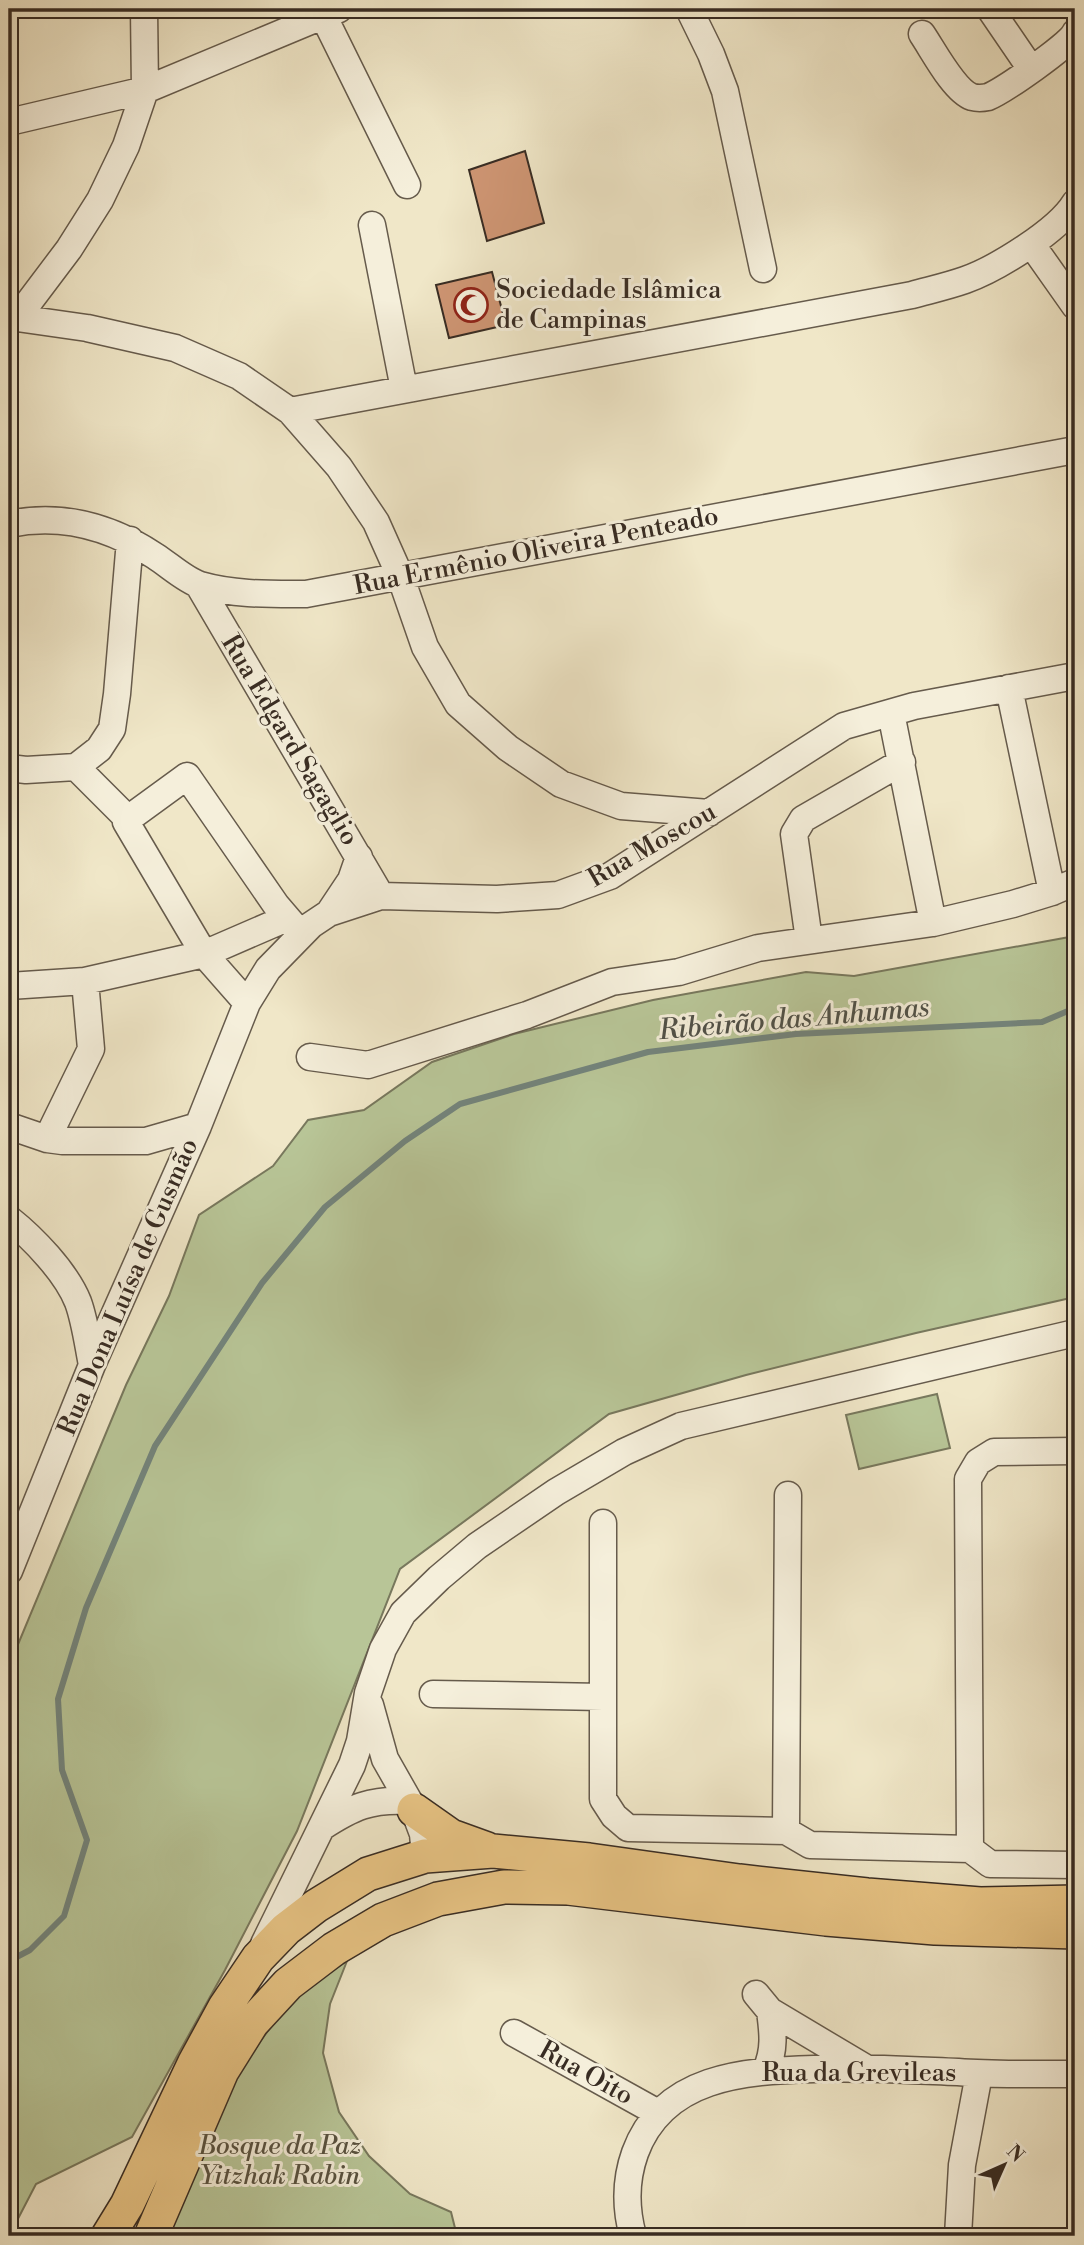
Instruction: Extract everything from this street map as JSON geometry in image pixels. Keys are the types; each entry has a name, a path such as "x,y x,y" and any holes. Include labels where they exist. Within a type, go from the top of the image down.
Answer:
{"main road":[{"path":"411,1806 451,1836 493,1851"},
{"path":"108,2236 127,2205 194,2064 225,2007 258,1958 306,1913 368,1874 425,1856 493,1851 589,1860 867,1895 980,1904 1075,1902"},
{"path":"401,1912 418,1897 425,1884 425,1856"},
{"path":"150,2236 222,2071 252,2023 288,1984 334,1948 383,1920 438,1899 504,1888 568,1888 826,1919 935,1928 1075,1932"}],"street":[{"path":"13,319 69,249 100,200 126,146 145,90 145,9"},
{"path":"689,9 725,91 763,269"},
{"path":"990,9 1031,69"},
{"path":"1069,9 1075,21"},
{"path":"9,122 145,90 332,13 407,185"},
{"path":"922,34 954,81 965,93 975,98 988,97 1064,45 1075,33"},
{"path":"290,411 912,295 968,279 1032,245 1069,213 1075,203"},
{"path":"372,225 404,389"},
{"path":"1032,245 1075,306"},
{"path":"13,319 87,328 174,348 239,376 290,411 339,467 376,522 401,578 425,647 458,704 508,748 561,784 621,806 709,813"},
{"name":"Rua Ermênio Oliveira Penteado","path":"9,524 57,519 105,529 130,540 198,584 251,595 306,594 1075,450"},
{"path":"9,768 26,771 76,768 99,749 112,729 130,540"},
{"name":"Rua Edgard Sagaglio","path":"198,584 381,896"},
{"name":"Rua Moscou","path":"247,1003 268,969 311,925 329,913 381,896 497,899 558,895 610,876 844,726 914,706 1075,676"},
{"path":"310,1057 368,1065 527,1015 612,982 679,972 758,948 933,923 1064,888 1009,688"},
{"path":"891,713 933,923"},
{"path":"809,940 794,834 803,819 902,762"},
{"path":"76,768 128,819"},
{"path":"9,986 85,981 204,954 290,922 187,776 126,822 204,954 247,1003"},
{"path":"329,913 351,880 359,857"},
{"path":"47,1139 91,1049 85,981"},
{"name":"Rua Dona Luísa de Gusmão","path":"9,1571 92,1365 198,1126 247,1003"},
{"path":"9,1126 47,1139 146,1141 198,1126"},
{"path":"9,1219 28,1235 55,1266 78,1301 92,1365"},
{"path":"258,1958 352,1765 360,1741 368,1693 383,1649 403,1613 477,1546 556,1492 624,1452 681,1426 1075,1333"},
{"path":"970,1849 968,1479 978,1462 994,1452 1075,1451"},
{"path":"786,1831 788,1494"},
{"path":"603,1523 603,1799 614,1816 628,1828 786,1831 810,1846 970,1849 990,1864 1075,1864"},
{"path":"368,1693 372,1717 386,1759 423,1834 425,1856"},
{"path":"433,1694 603,1697"},
{"path":"321,1828 346,1811 368,1802 386,1800 411,1806"},
{"path":"766,2070 772,2056 774,2037 763,2003 864,2067"},
{"name":"Rua Oito","path":"514,2033 658,2113"},
{"name":"Rua da Grevileas","path":"633,2236 626,2211 628,2172 640,2140 658,2113 680,2096 704,2084 731,2075 766,2070 864,2067 979,2074 1075,2074"},
{"path":"958,2236 962,2165 979,2074"}],"green space":[{"path":"1075,936 1075,1297 746,1375 609,1414 400,1569 297,1831 225,1970 132,2137 36,2184 9,2236 9,1666 126,1385 169,1296 199,1215 273,1166 308,1120 364,1110 432,1062 514,1034 653,1000 806,972 854,976"},
{"path":"937,1394 950,1448 859,1469 846,1415"},
{"name":"Bosque da Paz Yitzhak Rabin","path":"347,1961 330,2004 323,2053 339,2112 369,2156 410,2194 451,2212 457,2236 164,2236 206,2139 238,2076 257,2046 278,2018 303,1992"}],"building":[{"path":"525,151 544,223 487,241 469,170"},
{"name":"Sociedade Islâmica de Campinas","path":"492,272 506,325 449,338 436,285"}],"waterway":[{"name":"Ribeirão das Anhumas","path":"9,1961 30,1950 64,1916 87,1840 62,1770 58,1699 86,1608 155,1446 262,1283 325,1207 405,1141 460,1104 648,1052 796,1034 1042,1022 1075,1008"}],"place":[{"name":"Sociedade Islâmica de Campinas","path":"471,305"}]}
